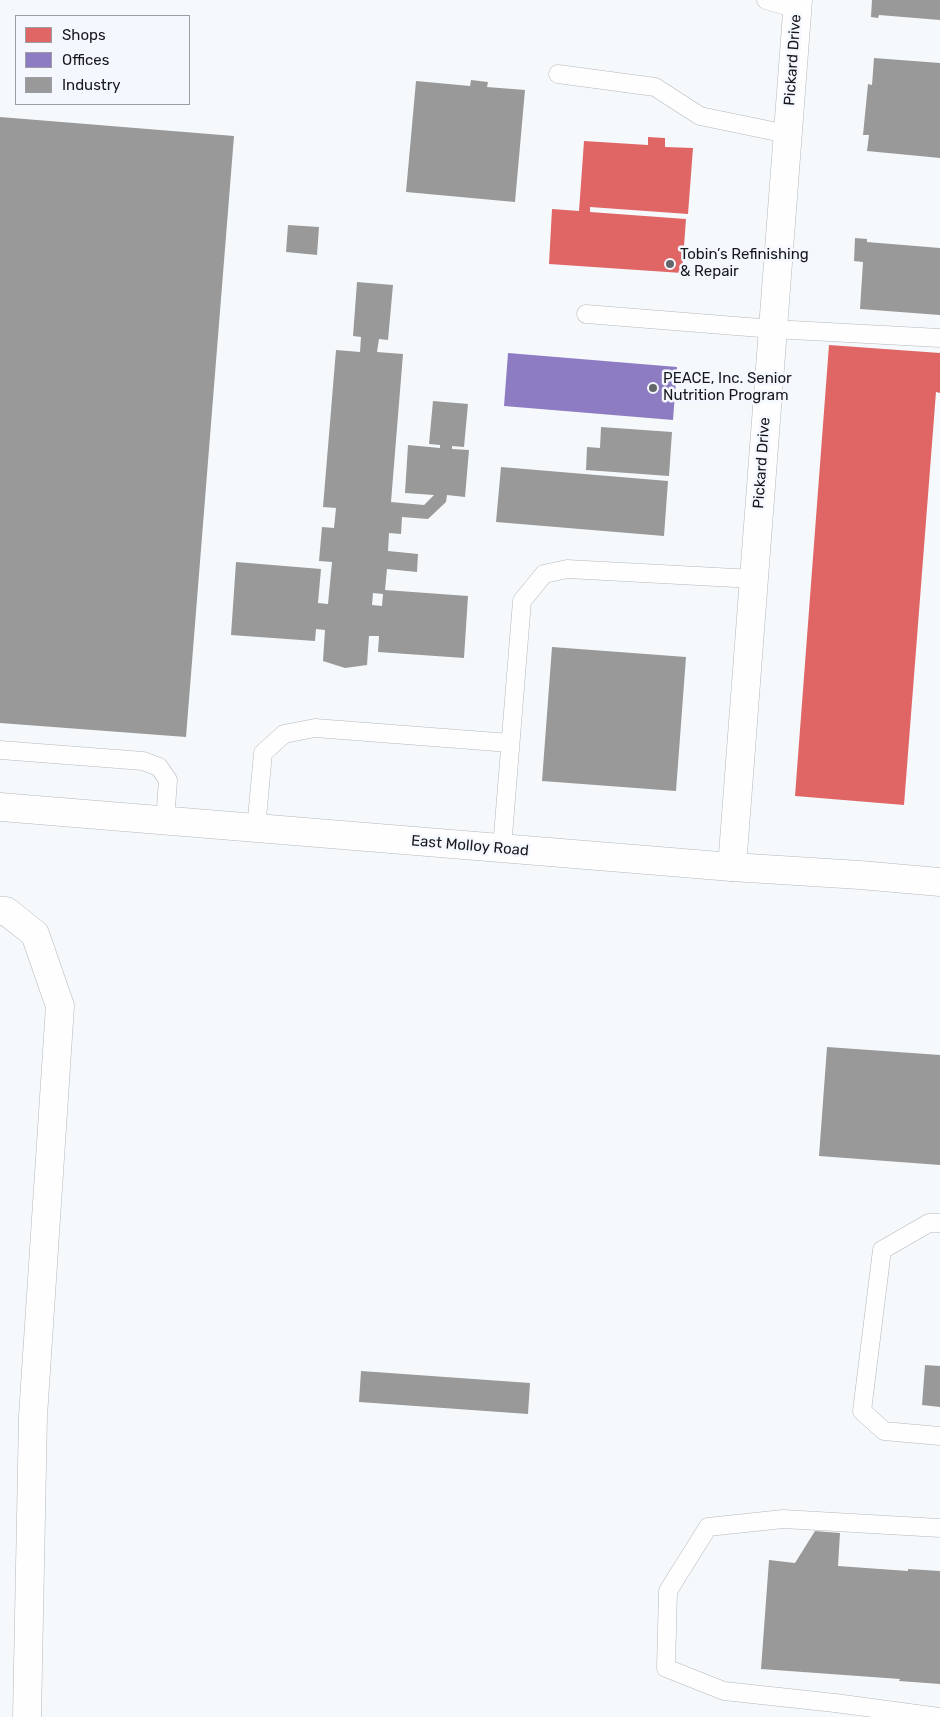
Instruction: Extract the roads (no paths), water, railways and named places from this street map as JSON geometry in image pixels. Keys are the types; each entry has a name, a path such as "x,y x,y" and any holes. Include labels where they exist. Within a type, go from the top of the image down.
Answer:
{"street":[{"name":"Pickard Drive","path":"732,867 797,4"},
{"name":"East Molloy Road","path":"0,808 732,867 860,874 940,882"},
{"path":"0,911 6,911 36,934 60,1006 33,1416 27,1717"}],"lane":[{"path":"766,0 797,4"},
{"path":"558,74 655,87 700,116 787,134"},
{"path":"586,314 773,329 940,338"},
{"path":"502,848 522,601 544,574 567,569 754,580"},
{"path":"256,828 263,753 284,734 315,728 510,743"},
{"path":"0,750 143,760 159,767 168,780 165,821"},
{"path":"940,1223 929,1222 882,1250 862,1411 884,1431 940,1436"},
{"path":"940,1528 783,1520 708,1527 668,1592 666,1668 724,1692 940,1716"}],"place":[{"name":"Tobin’s Refinishing & Repair","path":"670,264"},
{"name":"PEACE, Inc. Senior Nutrition Program","path":"653,388"}]}
